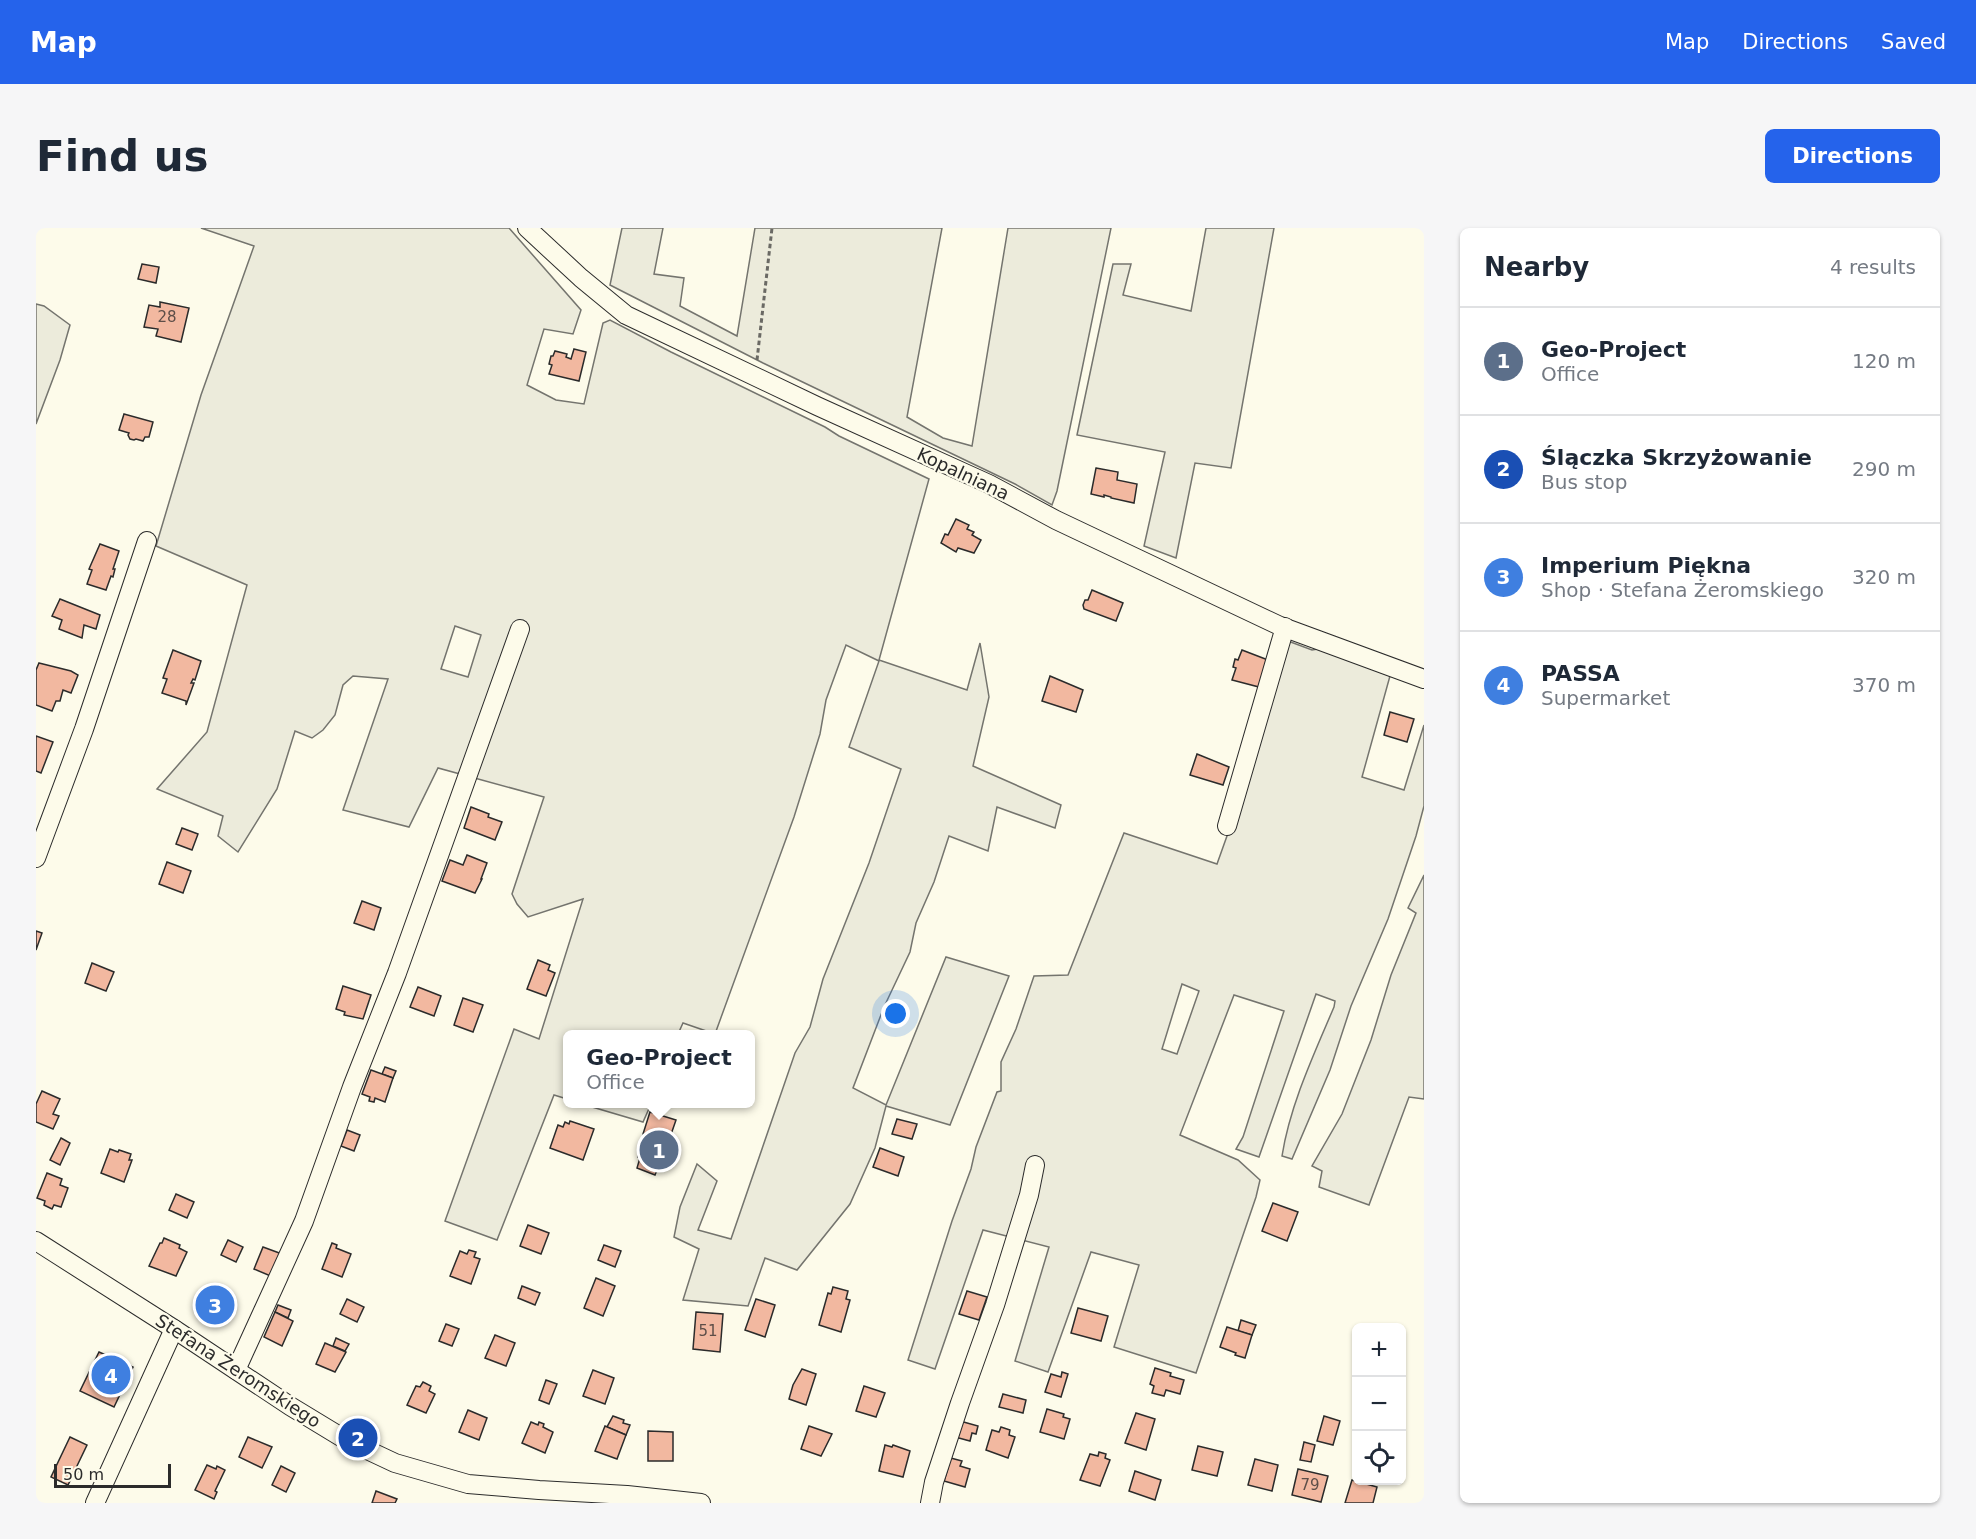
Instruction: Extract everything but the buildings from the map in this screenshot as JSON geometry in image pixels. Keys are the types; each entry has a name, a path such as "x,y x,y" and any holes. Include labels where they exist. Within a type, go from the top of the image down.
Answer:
{"street":[{"name":"Kopalniana","path":"527,228 581,278 626,315 989,484 1056,520 1285,627 1424,679"},
{"path":"36,858 84,729 147,541"},
{"path":"1227,826 1285,627"},
{"path":"236,1370 304,1221 352,1087 397,973 520,629"},
{"path":"930,1503 934,1482 995,1305 1029,1196 1035,1165"},
{"name":"Stefana Żeromskiego","path":"36,1241 334,1434 395,1464 468,1484 627,1495 701,1503"},
{"path":"95,1503 174,1329"}],"path":[{"path":"756,377 761,313 772,228"}],"shaded area":[{"path":"201,228 509,228 581,310 573,334 544,329 527,385 556,400 584,404 603,323 610,320 929,479 879,660 967,690 980,643 989,697 973,766 1061,805 1055,828 997,807 988,851 949,836 934,882 916,923 910,952 884,1007 853,1088 886,1105 946,957 1009,976 950,1125 886,1106 875,1148 850,1204 797,1270 765,1258 748,1306 683,1300 699,1249 674,1237 680,1207 697,1164 717,1181 698,1230 731,1239 795,1053 810,1027 823,979 869,863 901,769 849,747 879,661 846,645 826,700 820,734 794,817 716,1030 703,1030 683,1023 680,1030 563,1030 563,1098 554,1095 497,1240 445,1221 514,1029 539,1039 583,899 528,917 512,894 544,797 438,768 409,827 343,810 388,679 353,676 343,685 335,715 323,730 312,738 295,731 277,789 238,852 218,836 223,816 157,789 207,732 247,585 156,546 201,395 254,246","holes":["455,626 481,635 468,677 441,669"]},
{"path":"622,228 663,228 654,274 684,278 680,306 737,336 755,228 942,228 907,417 943,438 972,446 1008,228 1111,228 1057,491 1052,505 1015,484 763,363 610,285"},
{"path":"1206,228 1274,228 1231,468 1195,463 1176,558 1144,546 1165,452 1077,435 1113,264 1131,264 1123,295 1191,311"},
{"path":"36,304 44,306 70,325 60,360 36,424"},
{"path":"1288,641 1312,650 1318,649 1336,654 1390,676 1362,777 1404,790 1424,725 1424,806 1416,836 1388,919 1351,1006 1330,1070 1292,1159 1282,1156 1291,1118 1303,1080 1335,1001 1316,994 1259,1157 1236,1149 1243,1137 1284,1011 1234,995 1180,1135 1238,1160 1260,1180 1196,1373 1114,1347 1139,1265 1091,1252 1048,1372 1015,1361 1049,1247 983,1230 935,1369 908,1360 971,1169 976,1147 997,1092 1001,1091 1001,1062 1016,1029 1034,976 1068,975 1124,833 1217,864 1243,791","holes":["1182,984 1199,991 1177,1054 1162,1049"]},
{"path":"1424,875 1424,1099 1409,1097 1369,1205 1319,1187 1322,1171 1312,1166 1342,1114 1371,1040 1391,975 1416,913 1408,908"},
{"path":"596,1108 649,1108 643,1122"}],"place":[{"name":"Geo-Project","path":"659,1150"},
{"name":"Imperium Piękna","path":"215,1305"},
{"name":"PASSA","path":"111,1375"},
{"name":"Ślączka Skrzyżowanie","path":"358,1438"}]}
